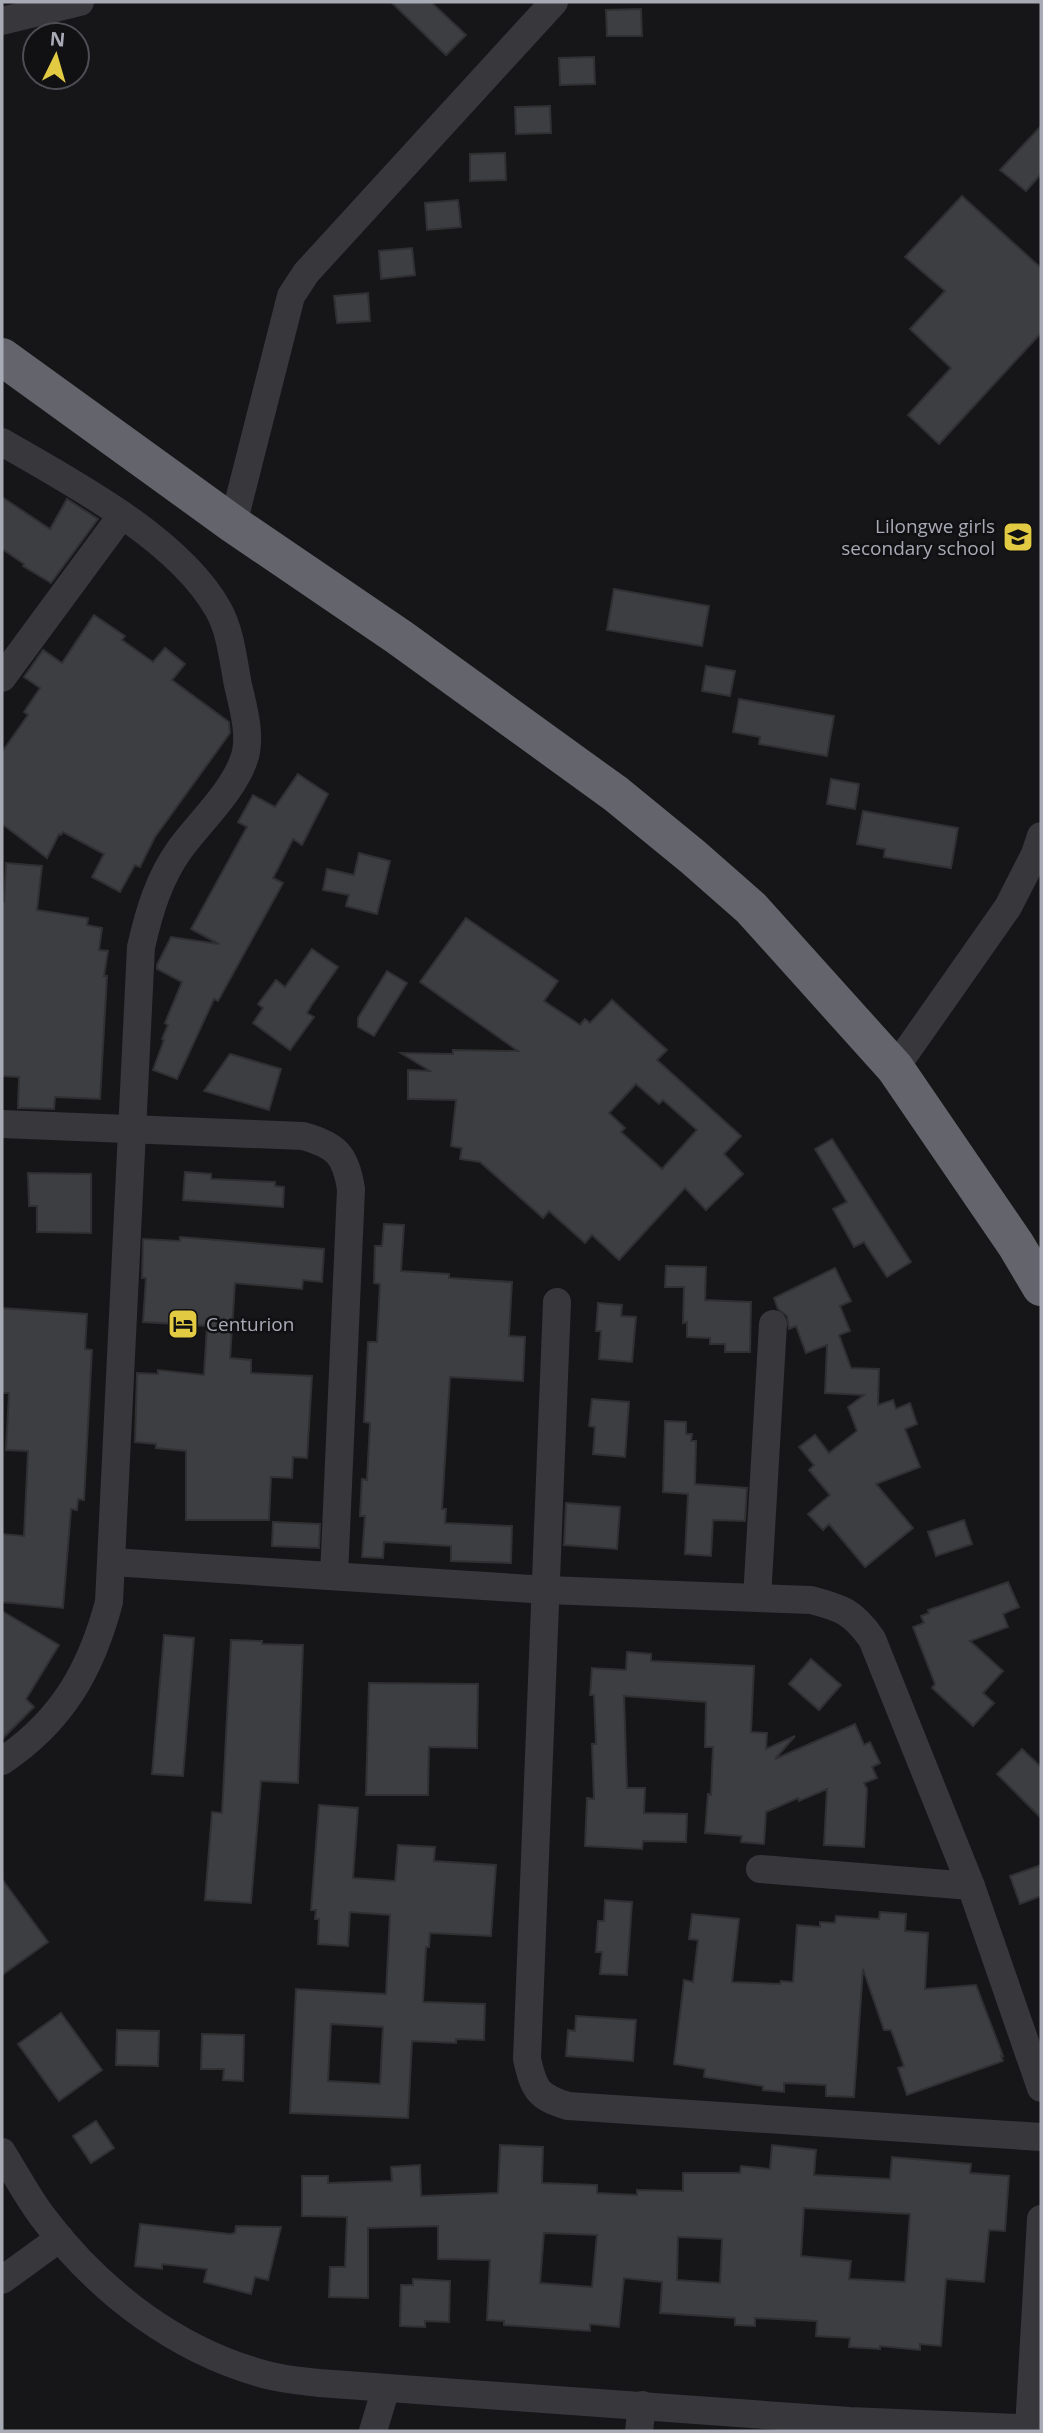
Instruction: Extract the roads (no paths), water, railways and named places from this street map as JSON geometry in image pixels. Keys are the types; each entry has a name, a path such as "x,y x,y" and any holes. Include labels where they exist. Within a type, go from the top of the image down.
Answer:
{"highway":[{"path":"2,357 233,524 399,637 583,770 693,857 751,908 895,1068 1016,1245 1041,1287"}],"street":[{"path":"2,22 80,2"},
{"path":"233,524 291,296 306,273 554,2"},
{"path":"2,442 122,515 162,545 205,589 219,611 229,636 247,736 245,757 236,776 178,852 159,886 148,915 141,947 109,1602 90,1662 81,1679 50,1719 2,1761"},
{"path":"2,678 122,515"},
{"path":"895,1068 1008,907 1035,854 1041,836"},
{"path":"2,1124 303,1136 323,1142 339,1153 348,1170 351,1189 334,1576"},
{"path":"557,1303 527,2059 531,2080 545,2099 568,2106 1041,2137"},
{"path":"757,1598 773,1324"},
{"path":"112,1562 547,1590 811,1600 836,1607 858,1620 872,1639 971,1886 1041,2088"},
{"path":"760,1869 971,1886"},
{"path":"2,2152 40,2214 102,2282 181,2341 223,2360 272,2376 319,2383 386,2388 640,2418 849,2421 1035,2428 1041,2219"},
{"path":"2,2280 60,2238"},
{"path":"373,2431 386,2388"}],"place":[{"name":"Lilongwe girls secondary school","path":"1018,537"},
{"name":"Centurion","path":"183,1324"}]}
